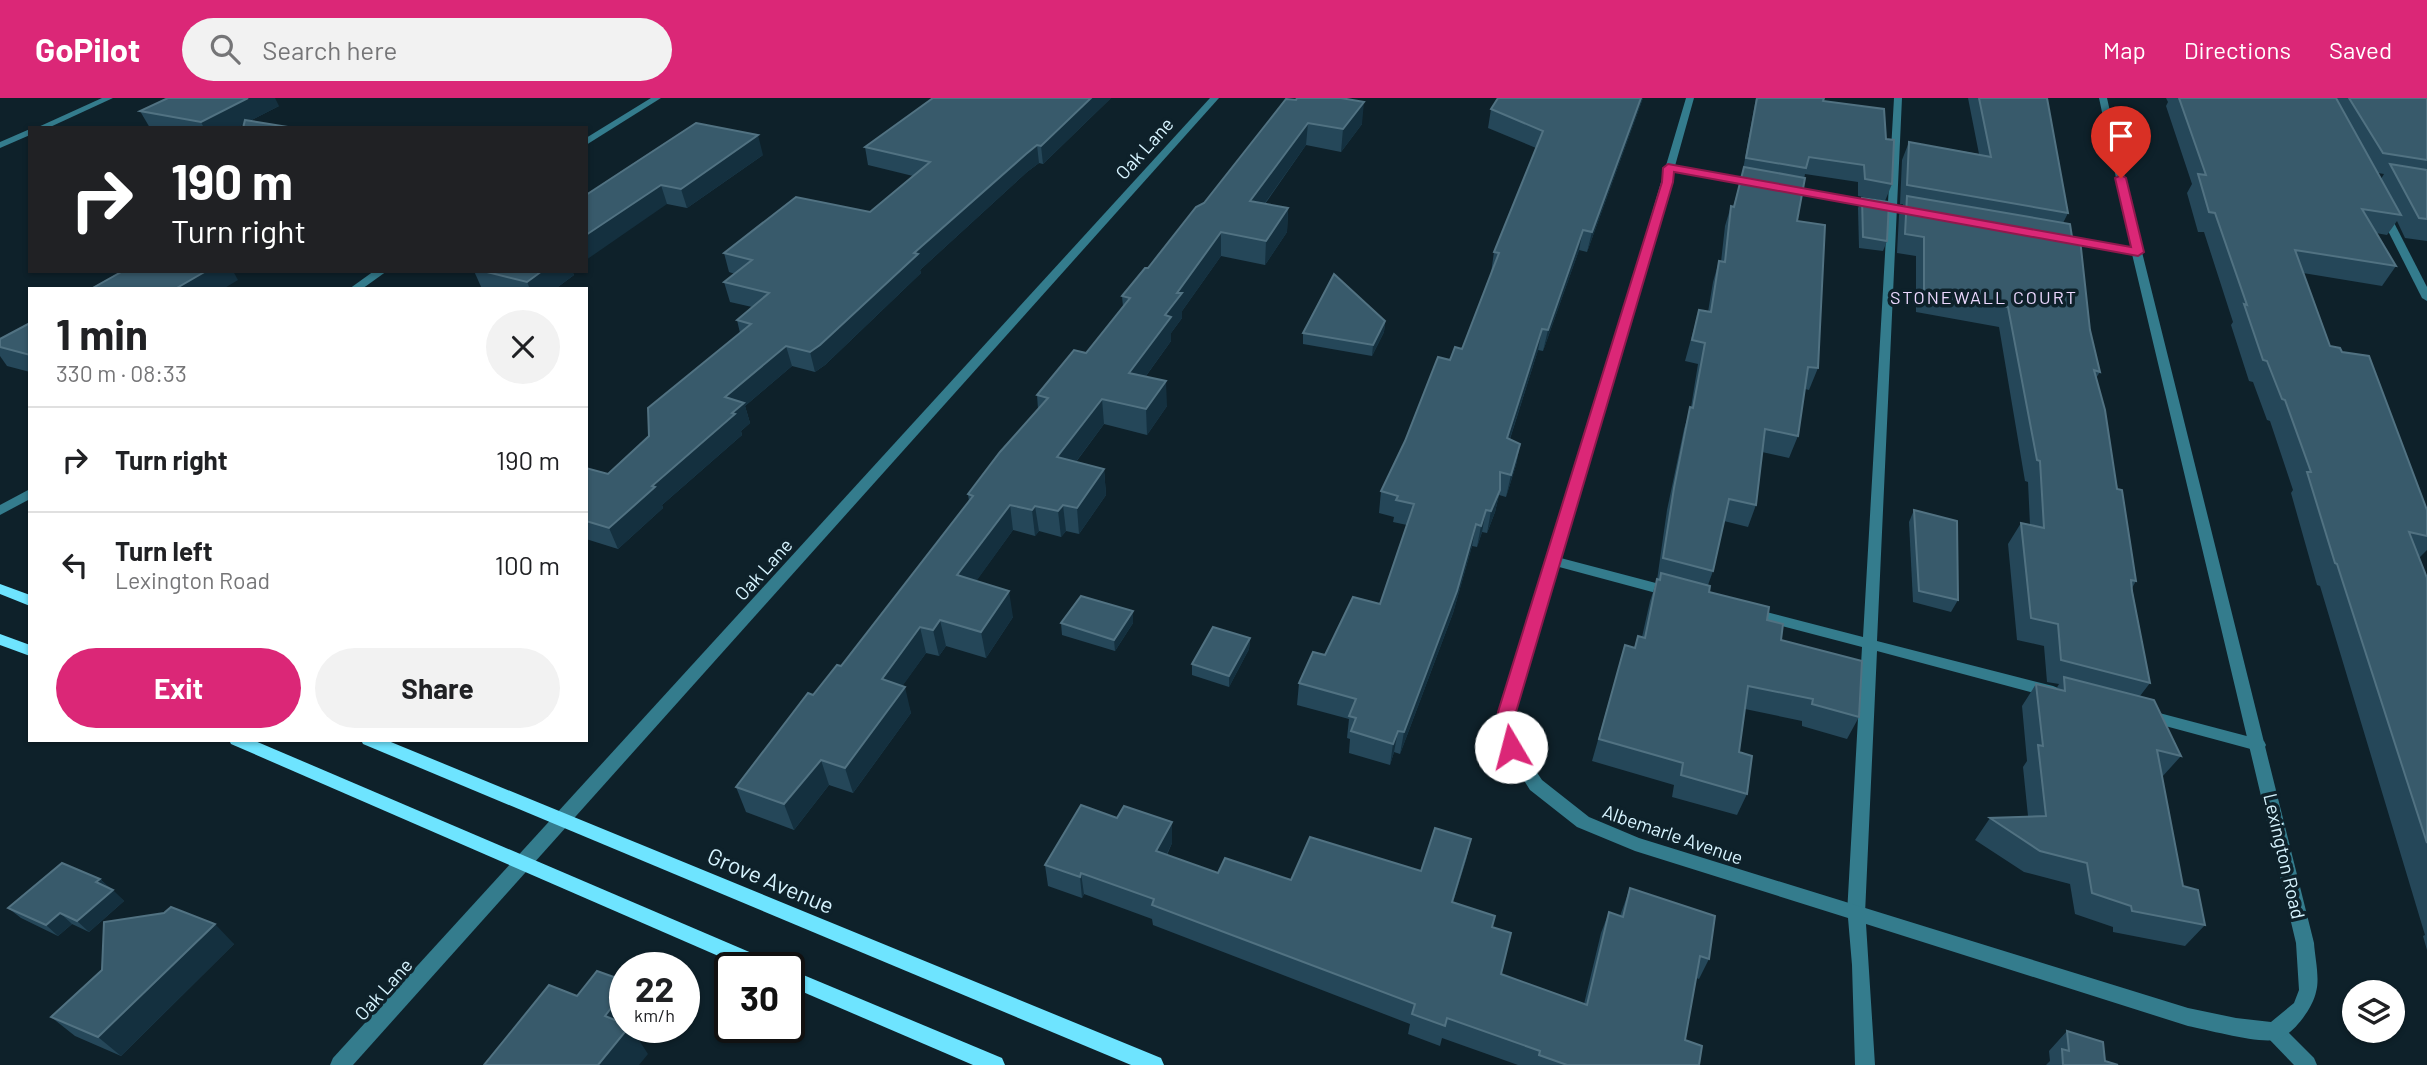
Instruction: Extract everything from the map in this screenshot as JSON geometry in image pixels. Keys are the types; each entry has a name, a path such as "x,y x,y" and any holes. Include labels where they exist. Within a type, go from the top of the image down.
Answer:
{"street":[{"path":"45,126 109,98"},
{"path":"588,141 657,98"},
{"name":"Oak Lane","path":"340,1065 1215,98"},
{"name":"Albemarle Avenue","path":"1690,98 1507,712 1511,747 1536,785 1583,822 1635,844 1856,914"},
{"path":"1865,1065 1856,914 1898,98"},
{"name":"Lexington Road","path":"2103,98 2305,943 2308,990 2301,1009 2274,1031"},
{"path":"0,145 28,133"},
{"path":"1668,168 1932,215"},
{"path":"2377,199 2422,279 2427,298"},
{"path":"2056,237 2138,252"},
{"path":"357,287 379,273"},
{"path":"0,511 28,494"},
{"path":"1553,561 1685,596"},
{"path":"0,589 28,600"},
{"path":"1737,609 2070,696"},
{"path":"0,639 28,650"},
{"path":"2137,713 2258,745"},
{"path":"242,742 729,952"},
{"name":"Grove Avenue","path":"374,742 1154,1065"},
{"path":"1856,914 2188,1017 2236,1027 2274,1031 2307,1065"},
{"path":"805,984 995,1065"}],"building":[{"path":"168,98 248,98 201,122 140,111"},
{"path":"933,98 1091,98 1041,146 1037,145 1026,154 914,253 918,254 820,345 810,352 786,346 725,397 744,403 609,528 588,522 588,469 608,474 649,436 648,408 751,324 737,320 769,293 724,282 752,260 724,253 796,197 870,212 930,162 865,147"},
{"path":"1341,98 1364,102 1343,129 1308,123 1250,201 1288,208 1266,241 1221,232 1177,293 1182,293 1165,315 1171,317 1129,373 1166,381 1146,409 1102,399 1057,457 1104,469 1077,508 1063,505 1058,511 1035,506 1032,510 1010,505 957,575 1009,591 981,632 940,620 933,630 920,627 882,679 905,687 845,768 821,760 784,804 736,787 808,693 813,695 837,665 841,666 973,496 968,494 1000,452 1048,398 1037,395 1074,350 1086,353 1130,298 1122,296 1145,268 1148,268 1196,207 1204,203 1286,99"},
{"path":"1498,98 1641,98 1592,232 1583,230 1548,330 1542,329 1507,438 1520,444 1511,475 1500,472 1500,490 1491,511 1486,510 1481,526 1476,524 1457,591 1404,732 1398,731 1393,744 1351,731 1356,718 1349,716 1356,699 1299,683 1313,652 1325,655 1353,597 1380,604 1414,504 1396,500 1398,496 1381,491 1405,441 1438,357 1450,360 1455,347 1462,349 1499,253 1494,252 1543,131 1491,109"},
{"path":"1757,98 1824,98 1823,101 1884,109 1886,139 1894,140 1892,184 1865,179 1864,165 1809,157 1806,168 1746,158"},
{"path":"1979,98 2047,98 2068,213 1907,185 1909,142 1991,157"},
{"path":"2179,98 2336,98 2401,215 2362,209 2396,266 2295,250 2330,346 2340,348 2342,352 2369,356 2427,510 2427,536 2409,532 2427,578 2427,843 2335,563 2307,472 2311,472 2285,400 2282,399 2267,361 2263,360 2215,213 2209,212 2198,174 2206,175"},
{"path":"2349,98 2427,98 2427,160 2383,153"},
{"path":"245,120 282,126 244,126"},
{"path":"696,123 758,135 681,189 661,185 588,234 588,194"},
{"path":"2390,164 2427,170 2427,219 2419,218"},
{"path":"1744,167 1805,178 1797,221 1825,225 1818,368 1808,367 1798,436 1765,429 1756,505 1729,499 1713,571 1663,558 1674,488 1705,343 1692,340 1699,310 1711,312 1719,261 1725,262 1731,206 1734,207"},
{"path":"1907,196 2070,224 2072,237 2080,239 2090,330 2100,372 2094,370 2105,410 2117,489 2122,490 2136,581 2131,580 2132,591 2150,683 2061,660 2058,624 2031,618 2021,523 2044,528 2040,461 2037,460 2008,307 1924,292 1924,237 1905,234"},
{"path":"1862,198 1889,202 1887,241 1863,237"},
{"path":"119,273 203,273 178,287 95,287"},
{"path":"491,273 539,273 527,282"},
{"path":"1334,274 1385,321 1373,345 1303,333"},
{"path":"28,324 28,354 0,347 0,339"},
{"path":"1914,510 1957,521 1958,600 1919,591"},
{"path":"1661,573 1710,586 1709,592 1769,607 1767,620 1783,624 1781,640 1862,661 1859,717 1812,704 1813,699 1748,686 1739,752 1752,756 1747,794 1681,775 1683,763 1599,739 1625,645 1635,648 1638,636 1645,638 1657,579 1660,580"},
{"path":"1081,596 1133,611 1114,640 1061,623"},
{"path":"1213,627 1250,638 1229,676 1192,664"},
{"path":"2064,677 2154,700 2181,756 2157,750 2183,886 2198,890 2205,925 2132,911 2131,906 2092,893 2087,863 2040,851 1990,818 2046,816 2038,745 2043,746 2036,684 2065,691"},
{"path":"1081,805 1117,818 1124,806 1172,822 1156,851 1218,873 1225,858 1291,880 1310,837 1421,871 1435,828 1471,839 1452,902 1495,916 1492,927 1511,933 1501,974 1587,1005 1609,912 1623,917 1630,888 1715,916 1709,959 1700,956 1685,1040 1702,1046 1699,1065 1567,1065 1539,1055 1540,1051 1447,1018 1445,1026 1412,1014 1415,1004 1152,905 1154,899 1081,873 1080,877 1045,865"},
{"path":"62,863 100,879 96,882 113,890 77,921 60,913 46,925 8,908"},
{"path":"171,907 215,924 98,1037 51,1017 102,970 104,922 164,913"},
{"path":"597,971 609,975 609,1011 605,1016 609,1018 609,1043 616,1043 598,1065 484,1065 549,985 577,996"},
{"path":"2067,1031 2103,1042 2105,1061 2118,1065 2063,1065 2062,1049 2069,1051"}],"district":[{"name":"STONEWALL COURT","path":"1984,297"}],"route":[{"path":"1511,747 1507,712 1667,182 1668,168 2138,252 2121,178"}]}
